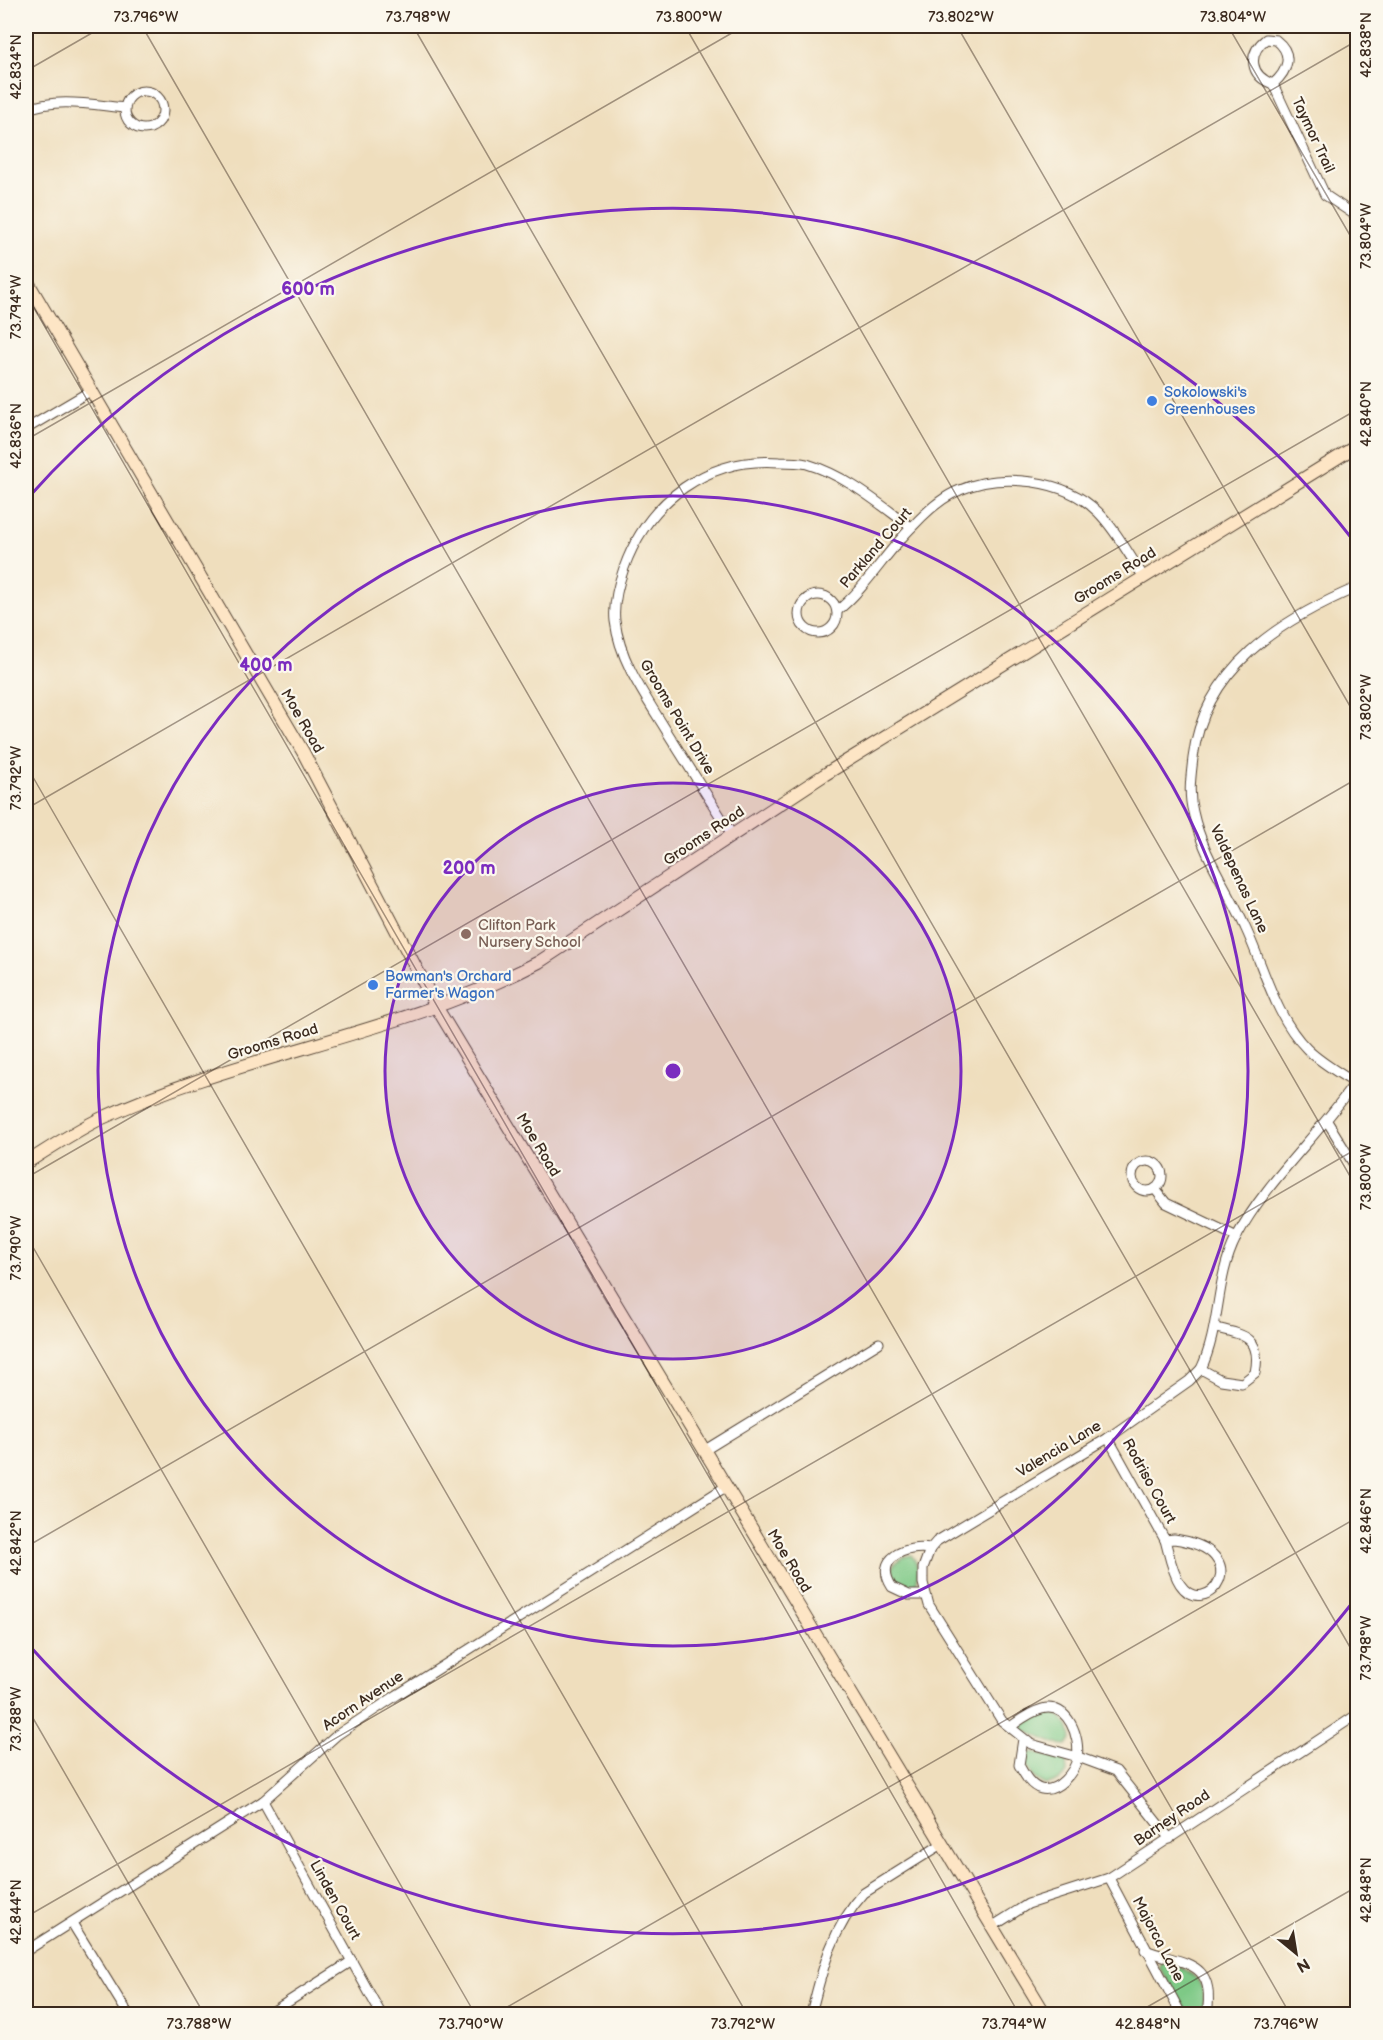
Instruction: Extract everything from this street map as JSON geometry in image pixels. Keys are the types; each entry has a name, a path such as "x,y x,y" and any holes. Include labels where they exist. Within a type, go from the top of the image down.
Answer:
{"street":[{"name":"Taymor Trail","path":"1273,84 1283,75 1288,64 1287,53 1276,40 1266,39 1256,48 1252,59 1255,73 1264,81 1273,84 1325,195 1358,217"},
{"path":"146,91 157,96 163,112 156,124 141,129 127,119 125,108 134,94 146,91"},
{"path":"26,110 36,105 65,103 125,108"},
{"name":"Moe Road","path":"26,279 303,752 437,1008 1046,2014"},
{"path":"26,429 92,390"},
{"name":"Grooms Road","path":"26,1163 99,1119 233,1069 437,1008 501,982 539,962 732,835 1143,576 1358,445"},
{"name":"Grooms Point Drive","path":"732,835 636,681 621,650 614,620 616,596 628,556 639,533 672,495 692,481 716,469 760,460 805,463 841,476 911,527"},
{"name":"Parkland Court","path":"837,611 831,601 816,596 805,601 800,617 804,627 820,633 835,623 837,611 859,592 911,527 934,506 958,490 990,481 1032,482 1063,491 1096,511 1143,576"},
{"name":"Valdepenas Lane","path":"1356,1081 1307,1049 1285,1020 1241,918 1203,846 1192,811 1189,786 1196,732 1207,703 1229,672 1263,641 1291,621 1358,587"},
{"name":"Valencia Lane","path":"930,1549 937,1541 1108,1438 1189,1381 1201,1369 1216,1328 1224,1270 1237,1237 1252,1212 1327,1121 1356,1081"},
{"path":"1327,1121 1358,1171"},
{"path":"1155,1189 1166,1203 1237,1237"},
{"path":"1201,1369 1221,1380 1242,1383 1255,1374 1258,1358 1252,1342 1243,1334 1216,1328"},
{"path":"705,1450 879,1343"},
{"name":"Rodriso Court","path":"1108,1438 1165,1540 1176,1577 1188,1592 1200,1596 1217,1586 1222,1577 1221,1567 1214,1554 1185,1541 1165,1540"},
{"name":"Acorn Avenue","path":"26,1951 263,1801 308,1759 345,1730 727,1486"},
{"path":"925,1595 900,1592 892,1587 886,1571 888,1564 896,1554 910,1548 930,1549 923,1568 925,1595 943,1628 1002,1720 1031,1744 1078,1756 1116,1771 1170,1839"},
{"path":"1010,1727 1026,1715 1042,1709 1061,1712 1073,1727 1078,1756 1074,1769 1053,1788 1041,1789 1025,1777 1020,1765 1023,1739"},
{"name":"Barney Road","path":"993,1926 1028,1904 1108,1878 1170,1839 1259,1776 1358,1714"},
{"name":"Linden Court","path":"263,1801 381,2014"},
{"path":"811,2014 832,1942 854,1904 864,1893 942,1844"},
{"name":"Majorca Lane","path":"1108,1878 1181,2014"},
{"path":"72,1923 128,2014"},
{"path":"1145,1950 1188,1963 1204,1975 1210,1990 1207,2014"},
{"path":"269,2014 352,1961"}],"green space":[{"path":"911,1555 917,1564 917,1583 904,1588 894,1579 893,1565 903,1557"},
{"path":"1046,1713 1060,1717 1067,1724 1071,1739 1067,1745 1055,1744 1020,1728 1024,1722"},
{"path":"1033,1752 1066,1760 1067,1773 1060,1780 1045,1785 1035,1779 1024,1763 1028,1754"},
{"path":"1164,1961 1183,1968 1196,1979 1203,1994 1202,2014 1189,2014 1159,1967"}],"place":[{"name":"Sokolowski's Greenhouses","path":"1152,401"},
{"name":"Clifton Park Nursery School","path":"466,934"},
{"name":"Bowman's Orchard Farmer's Wagon","path":"373,985"}]}
